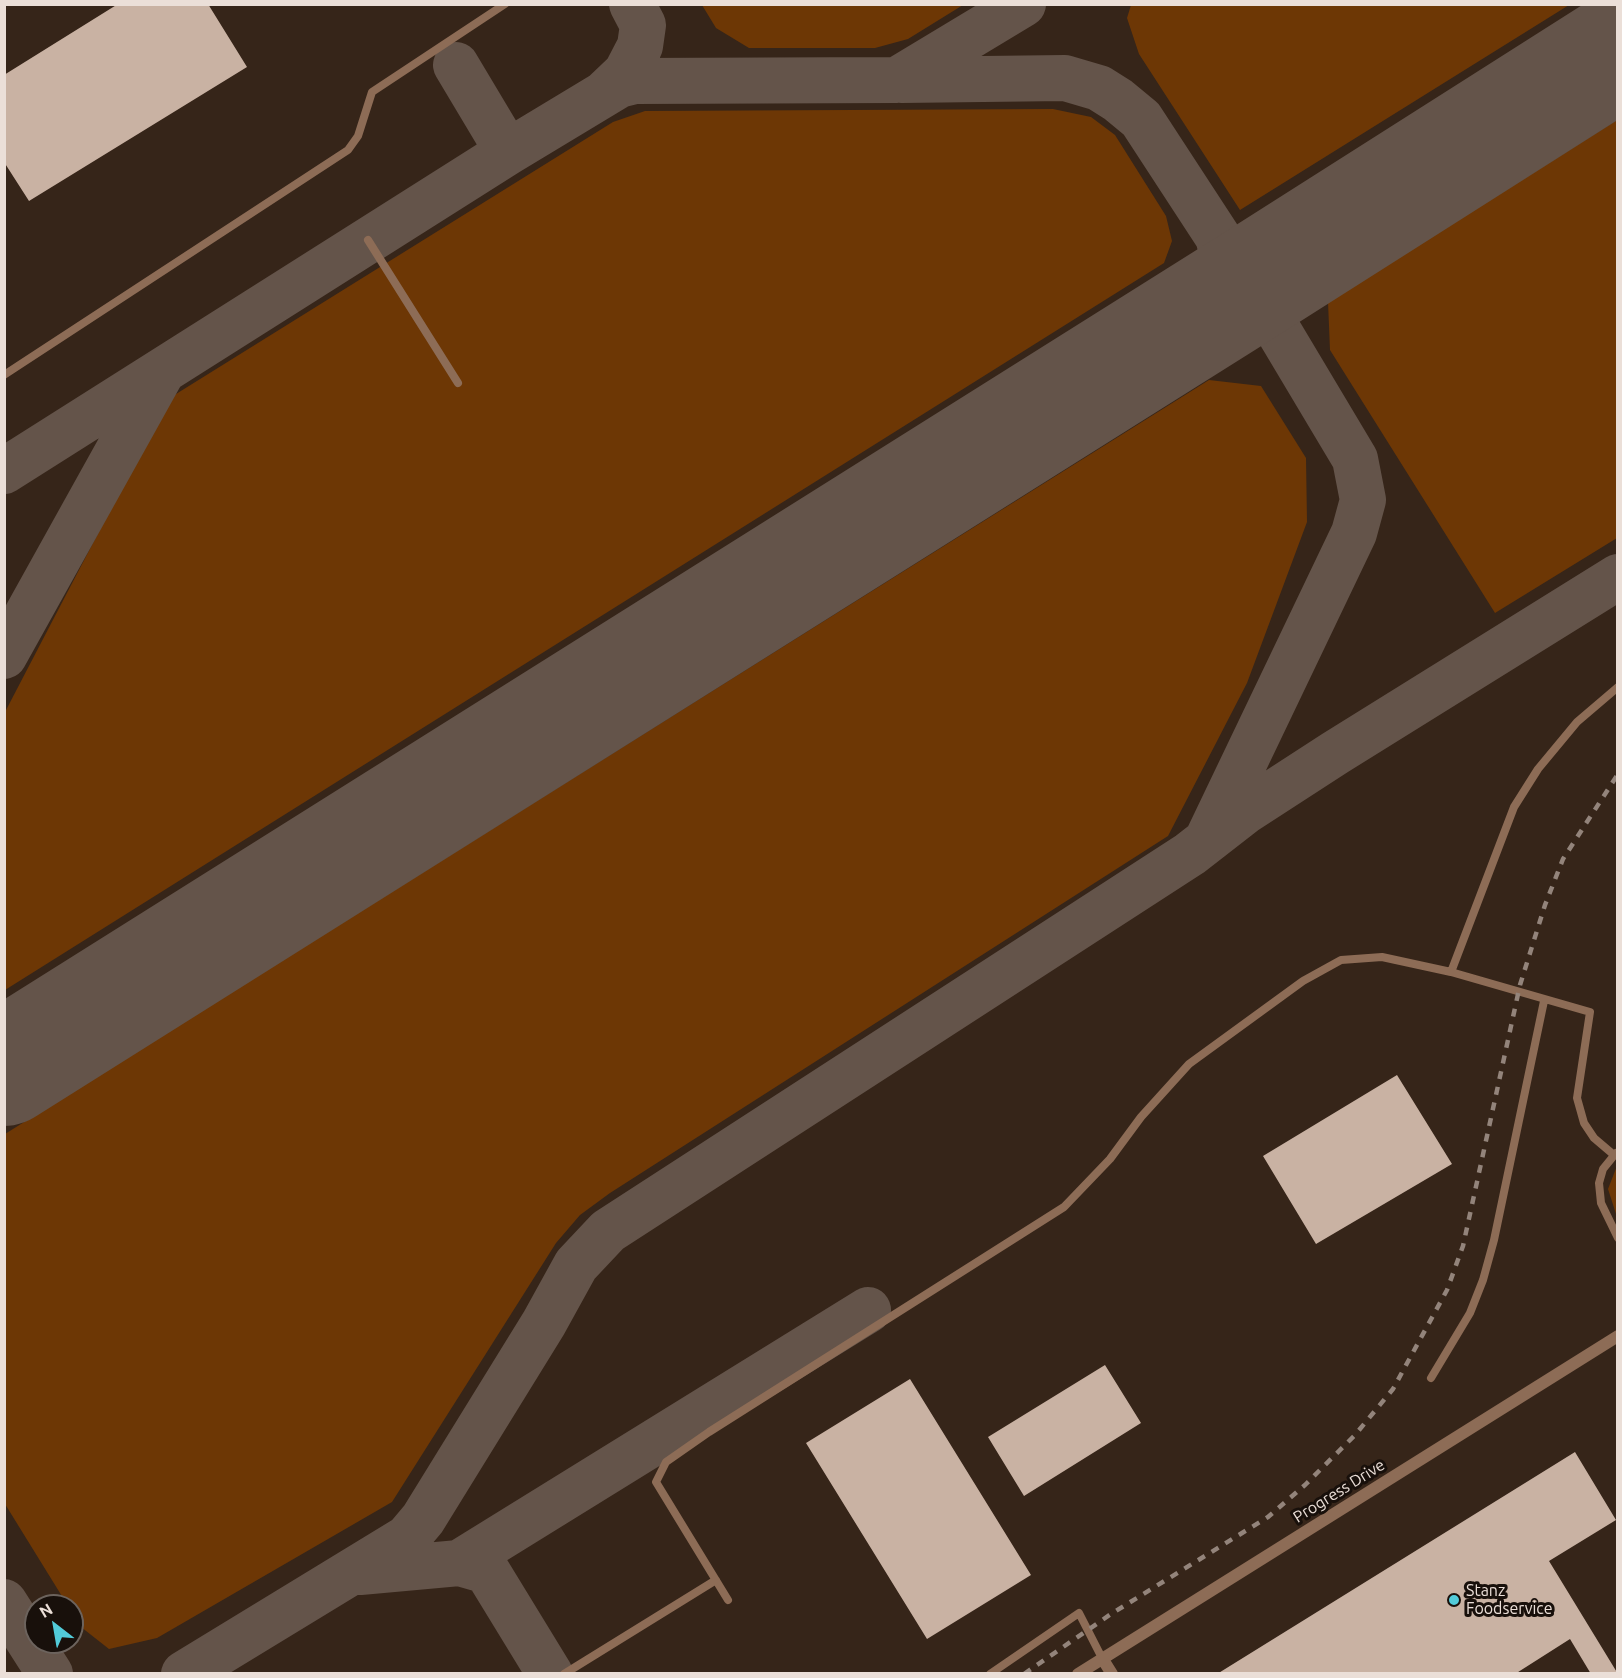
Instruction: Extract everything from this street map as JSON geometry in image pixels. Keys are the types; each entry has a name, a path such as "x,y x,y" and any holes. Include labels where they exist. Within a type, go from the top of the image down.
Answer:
{"street":[{"name":"Progress Drive","path":"1077,1674 1617,1336"},
{"path":"1102,1658 1112,1674"}],"lane":[{"path":"4,375 348,150 358,136 372,92 505,4"},
{"path":"368,240 458,383"},
{"path":"1451,972 1514,807 1538,769 1577,722 1617,687"},
{"path":"728,1600 656,1482 666,1462 709,1432 1064,1208 1110,1159 1142,1117 1189,1064 1303,981 1341,960 1382,957 1451,972 1590,1012 1577,1098 1584,1123 1594,1138 1616,1154 1604,1169 1599,1183 1600,1203 1617,1238"},
{"path":"1431,1378 1470,1313 1494,1240 1544,1000"},
{"path":"564,1674 716,1580"},
{"path":"990,1674 1017,1652 1079,1613 1102,1658"}],"shaded area":[{"path":"1131,4 1569,5 1240,210 1139,54 1127,18"},
{"path":"702,5 963,5 908,39 875,48 749,48 716,28"},
{"path":"1053,109 1091,117 1115,135 1166,216 1172,241 1164,263 5,990 5,712 168,399 613,122 645,111"},
{"path":"1617,120 1617,538 1495,613 1330,350 1328,302"},
{"path":"1209,380 1261,386 1306,458 1307,522 1247,683 1168,836 610,1193 580,1215 556,1243 392,1502 157,1638 109,1649 84,1629 84,1594 61,1594 5,1504 5,1134"},
{"path":"1617,1166 1617,1217 1608,1189"}],"building":[{"path":"118,4 208,4 247,67 29,201 4,162 4,75"},
{"path":"1397,1075 1452,1164 1316,1244 1263,1156"},
{"path":"1105,1365 1141,1423 1024,1496 988,1437"},
{"path":"910,1379 1031,1575 927,1639 806,1443"},
{"name":"Stanz Foodservice","path":"1575,1452 1616,1520 1549,1561 1618,1674 1591,1674 1570,1639 1515,1674 1217,1674"}],"taxiway":[{"path":"605,93 626,73 640,46 643,25 632,4"},
{"path":"4,471 508,152 619,85 635,81 897,80 1023,4"},
{"path":"456,65 508,152"},
{"path":"901,80 1065,78 1099,88 1141,119 1218,237 1224,260 1218,279 1190,323"},
{"path":"1190,323 1242,311 1272,320 1355,459 1363,500 1354,533 1209,836"},
{"path":"4,656 162,372"},
{"path":"184,1674 407,1538 423,1519 544,1323 576,1265 608,1231 1190,854 1244,812 1335,753 1618,577"},
{"path":"360,1572 459,1563 868,1310"},
{"path":"459,1563 487,1571 550,1674"},
{"path":"4,1602 50,1674"}],"runway":[{"path":"4,1068 1618,51"}],"railway":[{"path":"1024,1674 1111,1614 1268,1517 1305,1485 1355,1435 1393,1389 1447,1290 1463,1246 1520,985 1545,905 1563,859 1618,774"}],"place":[{"name":"Stanz Foodservice","path":"1454,1600"}]}
